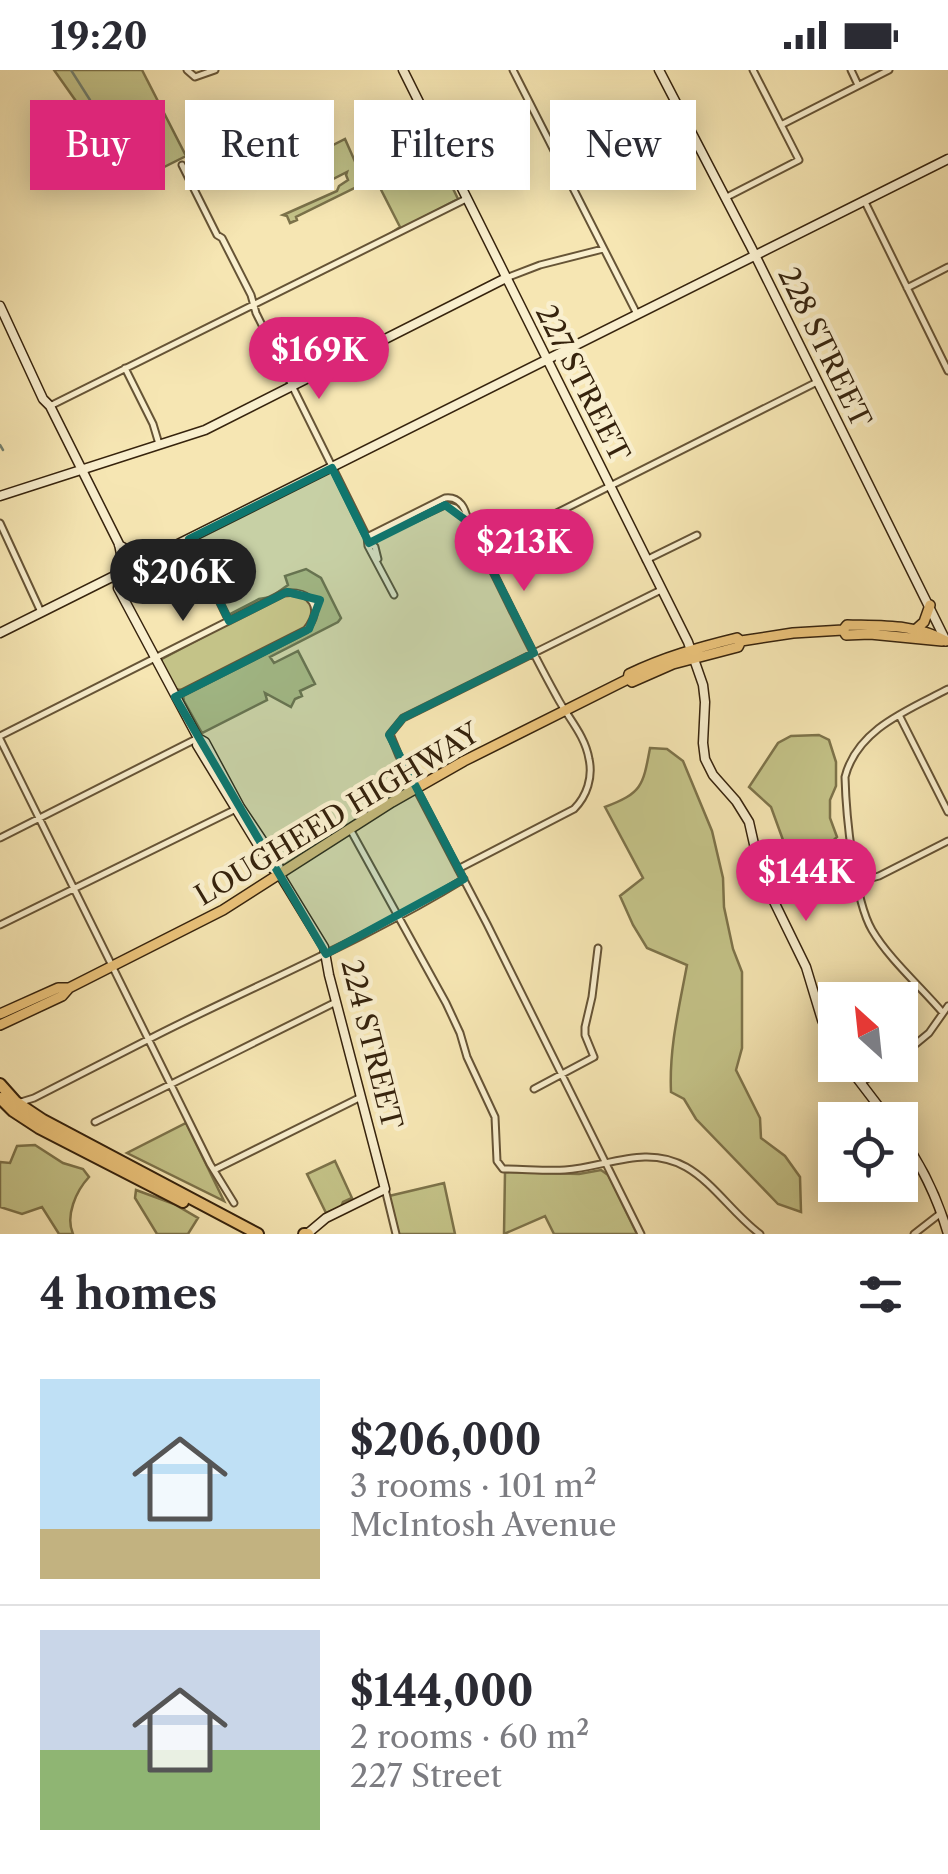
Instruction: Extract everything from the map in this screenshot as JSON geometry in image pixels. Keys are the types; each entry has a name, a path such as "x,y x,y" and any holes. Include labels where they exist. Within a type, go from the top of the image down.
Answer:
{"highway":[{"path":"0,1084 16,1102 43,1120 258,1234"},
{"path":"0,1098 13,1112 39,1128 198,1210 230,1220"}],"main road":[{"name":"227 STREET","path":"403,70 692,654 704,692 705,759 749,822 760,875 806,967 818,1007"},
{"name":"228 STREET","path":"659,70 947,643"},
{"path":"0,633 948,158"},
{"path":"0,496 205,430 506,278"},
{"name":"224 STREET","path":"0,306 42,398 50,406 118,544 118,588 198,738 197,746 323,944 384,1189"},
{"path":"118,544 146,560"},
{"path":"915,630 924,622 930,606"},
{"name":"LOUGHEED HIGHWAY","path":"0,1014 58,988 68,988 223,910 416,788 628,679 632,672 738,638 742,641 793,632 842,630 847,625 931,632 947,643"},
{"name":"LOUGHEED HIGHWAY","path":"842,630 846,635 947,643"},
{"name":"LOUGHEED HIGHWAY","path":"0,1025 62,996 68,988"},
{"path":"861,1083 875,1102"},
{"path":"918,1163 945,1210 948,1234"},
{"path":"307,1234 326,1218 384,1189"}],"street":[{"path":"187,70 195,78 215,70"},
{"path":"513,70 638,314"},
{"path":"725,198 800,160 753,70"},
{"path":"850,70 858,85"},
{"path":"782,125 889,70"},
{"path":"182,165 252,296 394,596"},
{"path":"50,406 466,199"},
{"path":"864,200 948,371"},
{"path":"506,278 540,264 604,249"},
{"path":"907,288 948,267"},
{"path":"125,368 159,444"},
{"path":"483,550 817,382"},
{"path":"368,539 444,498 452,497 461,503 534,653 578,731 590,762 590,781 572,811 458,869"},
{"path":"368,539 446,505 455,508 468,522"},
{"path":"0,523 40,612"},
{"path":"646,560 697,535"},
{"path":"189,539 229,621"},
{"path":"641,1234 390,734 403,718 661,590"},
{"path":"175,697 304,631 315,610 308,597 290,592 0,738 234,1203"},
{"path":"944,1013 874,933 863,912 844,777 851,760 879,726 948,688"},
{"path":"899,715 948,812"},
{"path":"0,838 198,738"},
{"path":"0,925 237,808"},
{"path":"350,829 460,1033 495,1116 497,1162 504,1169 565,1170 650,1156 680,1164 702,1179 760,1234"},
{"path":"857,882 948,842"},
{"path":"16,1102 34,1098 326,954 464,878"},
{"path":"534,1089 594,1057 585,1027 598,948"},
{"path":"94,1122 336,1002"},
{"path":"918,1043 948,1006"},
{"path":"215,1170 361,1097"},
{"path":"34,1098 33,1108 43,1120"},
{"name":"224 STREET","path":"384,1189 396,1234"},
{"path":"914,1234 945,1210"}],"highlighted area":[{"path":"332,468 369,543 445,505 468,522 534,653 403,718 389,735 464,879 326,954 175,697 309,629 320,600 287,592 229,621 189,539"}],"shaded area":[{"path":"54,70 142,70 157,100 75,100"},
{"path":"165,115 185,154 165,166"},
{"path":"345,139 354,159 354,188 290,223 283,215 337,191 348,180 347,172 334,178 334,144"},
{"path":"381,190 454,190 458,199 385,237 400,227"},
{"path":"306,569 321,578 341,618 270,657 274,663 298,651 315,684 300,691 302,696 291,707 265,693 267,700 202,733 162,659 233,621 230,614 271,597 288,585 285,576"},
{"path":"819,735 829,740 836,762 830,818 837,837 822,851 805,884 795,873 771,807 749,787 778,743 791,736"},
{"path":"650,748 667,749 683,761 712,831 723,878 724,907 742,972 742,1048 736,1070 760,1118 761,1138 785,1156 800,1177 801,1212 778,1204 696,1119 684,1099 671,1092 673,1044 687,965 647,948 633,925 620,896 643,878 605,807 627,797 639,786"},
{"path":"186,1123 224,1201 127,1153"},
{"path":"35,1145 63,1163 83,1169 89,1177 73,1204 73,1234 59,1234 42,1207 22,1214 0,1207 0,1162 10,1163 17,1146"},
{"path":"335,1161 352,1198 326,1213 307,1174"},
{"path":"601,1170 608,1175 637,1234 554,1234 545,1216 504,1234 505,1172 579,1174"},
{"path":"444,1183 455,1234 399,1234 389,1196"},
{"path":"136,1190 198,1218 188,1234 157,1234 135,1198"}],"waterway":[{"path":"71,70 90,100"},
{"path":"0,445 3,450"}]}
